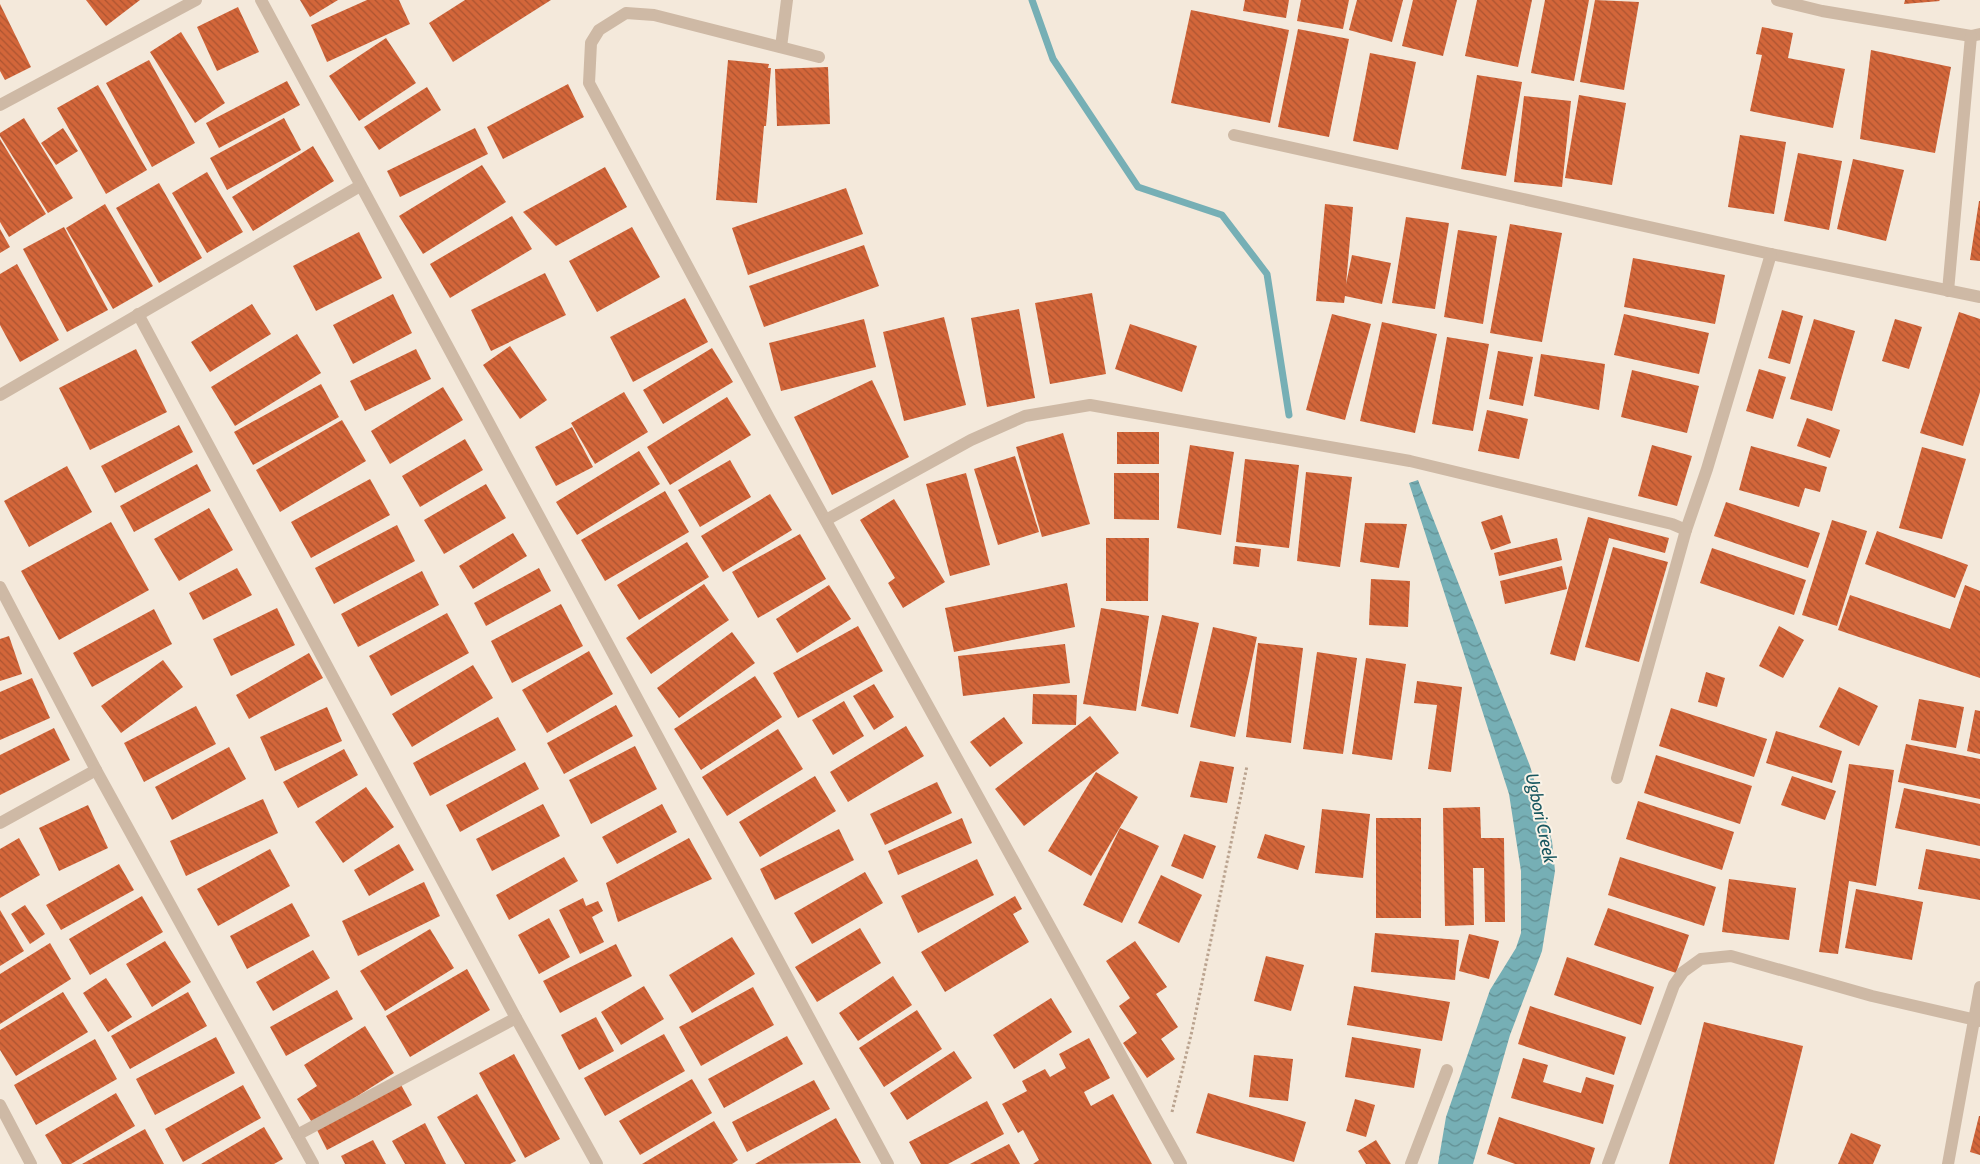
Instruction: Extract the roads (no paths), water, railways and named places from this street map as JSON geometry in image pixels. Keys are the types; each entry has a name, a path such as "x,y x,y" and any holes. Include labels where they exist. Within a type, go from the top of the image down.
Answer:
{"street":[{"path":"0,105 196,0"},
{"path":"261,0 888,1164"},
{"path":"781,47 787,0"},
{"path":"1778,0 1823,5 1975,35 1948,291"},
{"path":"819,57 654,15 626,13 599,30 591,43 589,84 768,418 1181,1164"},
{"path":"1234,135 1771,254 1980,298"},
{"path":"0,395 360,186"},
{"path":"1617,778 1686,530 1707,469 1771,254"},
{"path":"138,314 516,1018 597,1164"},
{"path":"826,520 971,440 1025,416 1090,405 1410,462 1672,524 1686,530"},
{"path":"0,587 96,770 313,1164"},
{"path":"0,823 96,770"},
{"path":"1608,1164 1674,986 1683,972 1701,960 1731,956 1872,996 1977,1020"},
{"path":"1948,1164 1977,1020 1980,987"},
{"path":"297,1135 516,1018"},
{"path":"1411,1164 1447,1070"},
{"path":"0,1105 31,1164"}],"water":[{"name":"Ugbori Creek","path":"1418,480 1530,766 1552,841 1555,871 1542,951 1510,1035 1473,1164 1438,1164 1446,1117 1490,990 1516,948 1521,933 1521,871 1509,794 1409,483"}],"waterway":[{"path":"1032,0 1053,59 1138,187 1222,215 1267,274 1289,415"}]}
